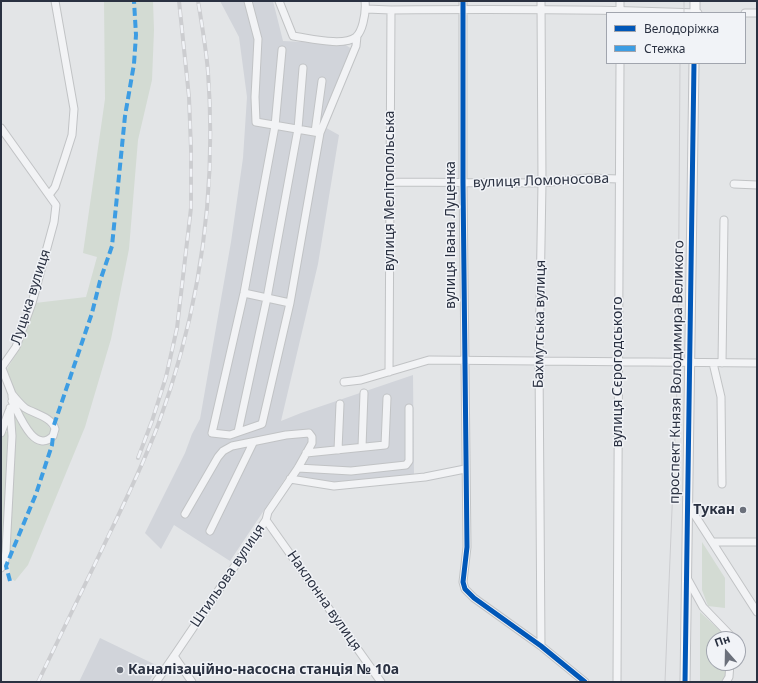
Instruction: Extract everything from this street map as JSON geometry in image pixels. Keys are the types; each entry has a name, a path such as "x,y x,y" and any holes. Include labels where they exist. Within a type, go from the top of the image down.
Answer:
{"main road":[{"path":"695,1 696,12"},
{"name":"проспект Князя Володимира Великого","path":"685,682 694,64"}],"street":[{"path":"1,128 49,195 55,187 72,134 74,109 55,1"},
{"path":"248,1 258,39 254,97 256,122 318,132"},
{"path":"279,1 294,36 338,42 348,41 357,36"},
{"name":"вулиця Івана Луценка","path":"463,1 464,360 467,547 463,577 464,586 474,598 541,646 585,682"},
{"name":"Бахмутська вулиця","path":"541,1 542,183 539,361 541,646"},
{"path":"620,1 620,12"},
{"path":"318,132 356,46 357,36 362,25 366,5 391,10 541,9 620,12 680,12"},
{"name":"вулиця Мелітопольська","path":"389,372 391,10"},
{"path":"746,13 757,13"},
{"path":"282,50 275,126 244,293 212,433 230,435 262,424 290,302 318,132 322,81"},
{"name":"вулиця Сєрогодського","path":"617,682 620,64"},
{"path":"238,432 267,298 298,129 304,68"},
{"name":"вулиця Ломоносова","path":"390,182 542,183 588,178 619,179"},
{"path":"734,184 757,185"},
{"name":"Луцька вулиця","path":"1,568 5,560 6,551 12,436 11,401 1,366 16,348 32,303 54,222 56,205 49,195"},
{"path":"722,363 724,220"},
{"path":"244,293 290,302"},
{"path":"344,382 361,380 429,360 757,363"},
{"path":"713,362 721,397 722,484"},
{"path":"362,447 364,394"},
{"path":"306,453 385,445 387,398"},
{"path":"11,401 19,403 52,422 55,429 53,436 50,439 42,441 33,437 11,401"},
{"path":"1,433 11,401"},
{"path":"338,450 340,404"},
{"path":"298,468 351,471 406,465 409,461 410,408"},
{"name":"Штильова вулиця","path":"156,682 266,520 268,512 298,468 312,443 312,437 309,433 286,435 253,443"},
{"path":"185,514 223,451 232,446 253,443"},
{"path":"210,532 253,443"},
{"path":"290,480 334,486 425,478 465,469"},
{"path":"687,502 757,612"},
{"name":"Наклонна вулиця","path":"266,520 381,682"},
{"path":"713,542 757,542"},
{"path":"687,578 703,607 726,631"},
{"path":"174,656 192,682"},
{"path":"726,682 729,677 729,671"}],"shaded area":[{"path":"104,1 153,1 154,30 152,80 138,140 129,249 111,339 85,427 28,565 15,581 10,578 9,553 16,434 14,413 16,413 31,439 38,444 52,442 56,439 59,431 58,426 52,418 25,404 18,397 7,369 19,349 35,303 86,297 97,257 83,253 105,99"},
{"path":"220,1 273,1 283,41 344,44 352,49 321,125 339,135 318,264 281,421 413,375 414,476 340,484 287,476 230,561 174,525 161,549 145,533 185,453 192,434 200,419 231,242 243,158 247,97 239,37"},
{"path":"21,408 38,417 49,426 51,430 47,436 43,437 33,431 25,419"},
{"path":"4,431 10,433 3,548 1,547 1,439"},
{"path":"702,542 725,578 725,608 708,606 702,590"},
{"path":"700,612 721,631 706,631 706,671 726,671 726,675 722,682 700,682"},
{"name":"Каналізаційно-насосна станція № 10а","path":"100,638 158,666 149,682 79,682"}],"tram line":[{"path":"684,1 684,12"},
{"path":"665,682 678,362 680,64"}],"railway":[{"path":"138,458 166,377 177,328 191,208 189,97 179,1"},
{"path":"38,682 146,455 173,382 185,339 195,295 202,252 210,163 208,72 198,1"}],"marked path":[{"path":"54,425 92,313 100,281 112,246 125,116 134,64 136,35 134,1"},
{"path":"10,581 6,566 36,494 52,445 53,436"}],"cycle path":[{"path":"463,1 463,183 467,547 463,582 465,589 474,598 541,646 585,682"},
{"path":"685,682 694,64"}],"place":[{"name":"Тукан","path":"743,510"},
{"name":"Каналізаційно-насосна станція № 10а","path":"120,670"}]}
